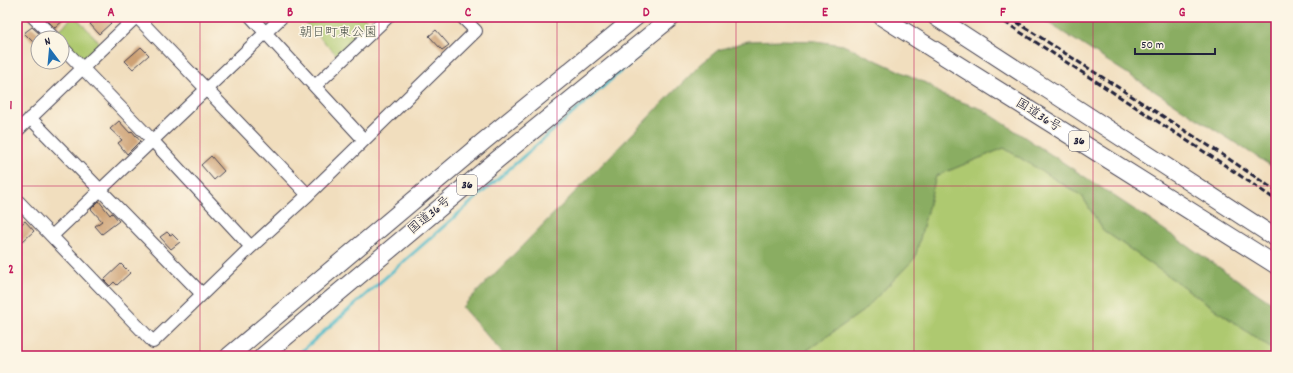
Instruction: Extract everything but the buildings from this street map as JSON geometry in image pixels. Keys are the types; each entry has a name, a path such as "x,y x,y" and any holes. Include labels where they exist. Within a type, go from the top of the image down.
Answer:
{"highway":[{"name":"国道36号","path":"229,356 484,141 636,17"},
{"name":"国道36号","path":"263,356 498,159 672,17"},
{"name":"国道36号","path":"882,17 1276,266"},
{"name":"国道36号","path":"936,17 1276,238"}],"street":[{"path":"33,17 46,30"},
{"path":"17,131 136,17 308,195"},
{"path":"251,17 364,140"},
{"path":"52,236 282,17"},
{"path":"315,86 388,17"},
{"path":"17,200 153,342 251,247 308,195 476,31 462,17"},
{"path":"70,55 152,140 251,247"},
{"path":"30,118 202,294"}],"green space":[{"path":"73,17 76,17 100,43 80,62 70,51 70,30 59,30"},
{"name":"朝日町東公園","path":"299,17 364,17 371,25 339,57"},
{"path":"1039,17 1276,17 1276,169"},
{"path":"748,41 816,41 843,45 930,85 942,95 982,109 1135,210 1276,306 1276,352 1103,230 1082,196 1004,148 936,176 915,258 863,311 799,356 505,356 462,307 701,64 718,50"},
{"path":"1004,148 1082,196 1103,230 1276,352 1276,356 799,356 863,311 915,258 936,176"}],"waterway":[{"path":"678,21 683,17"},
{"path":"296,356 646,49"}],"railway":[{"path":"997,17 1276,200"},
{"path":"1009,17 1276,191"}]}
